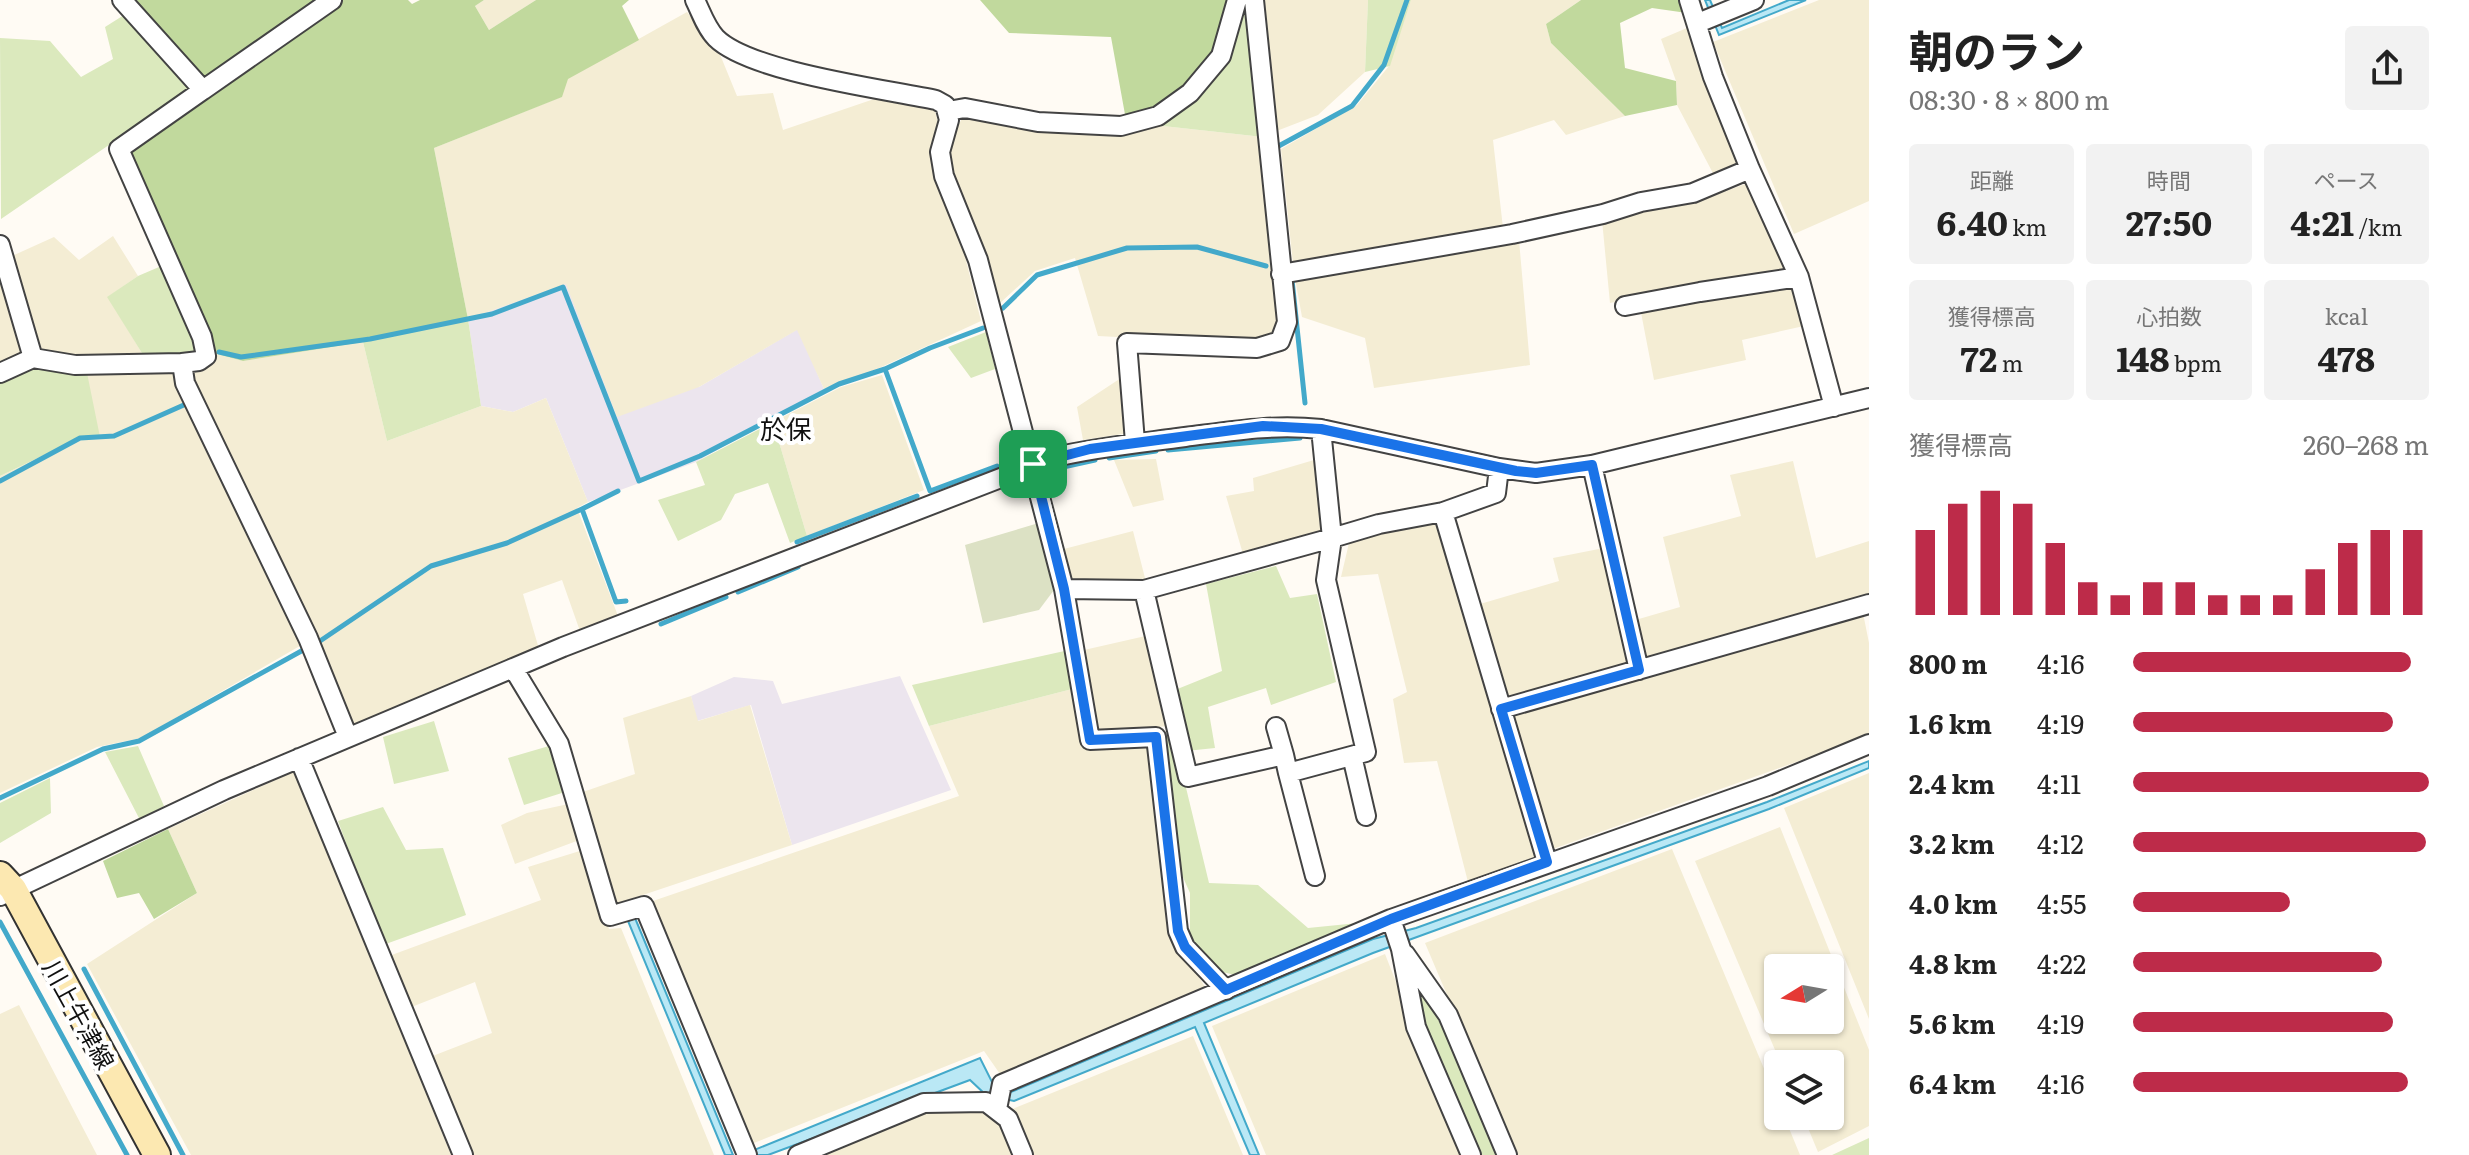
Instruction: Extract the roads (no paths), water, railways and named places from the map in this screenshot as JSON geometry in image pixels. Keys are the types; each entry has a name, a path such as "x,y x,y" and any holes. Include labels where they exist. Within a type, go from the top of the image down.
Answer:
{"main road":[{"name":"川上牛津線","path":"3,889 157,1155"}],"street":[{"path":"122,0 203,90"},
{"path":"0,373 33,358 75,365 182,363 199,361 206,356 202,337 119,149 332,0"},
{"path":"695,0 714,36 733,52 786,70 936,100 945,105 949,120 940,152 944,176 978,260 1033,464 1064,589 1090,740 1156,737 1178,931 1185,947 1226,990"},
{"path":"948,111 965,108 1038,122 1121,126 1158,116 1190,93 1221,56 1237,0"},
{"path":"1135,442 1127,343 1257,348 1280,341 1287,322 1254,0"},
{"path":"1689,0 1713,77 1799,277 1834,407"},
{"path":"1698,23 1754,0"},
{"path":"1281,274 1512,234 1603,214 1641,202 1693,193 1750,169"},
{"path":"0,245 33,358"},
{"path":"1625,306 1799,277"},
{"path":"182,363 185,383 308,638 348,737"},
{"path":"3,889 224,790 513,668 1033,464 1078,452 1263,426 1321,429 1499,468 1536,473 1592,465 1869,398"},
{"path":"1144,590 1188,777 1366,752 1326,580 1332,538 1321,429"},
{"path":"1592,465 1639,670"},
{"path":"1064,589 1144,590 1379,524 1443,512 1496,493 1499,468"},
{"path":"1443,512 1547,862"},
{"path":"1501,709 1869,604"},
{"path":"513,668 559,744 610,916 644,906 746,1153"},
{"path":"1276,727 1315,876"},
{"path":"997,1109 1002,1084 1391,919 1768,786 1869,744"},
{"path":"1352,756 1366,816"},
{"path":"299,758 463,1155"},
{"path":"1391,919 1401,949 1416,1027 1471,1155"},
{"path":"1401,949 1448,1015 1507,1155"},
{"path":"798,1155 924,1103 986,1102 1008,1119 1023,1155"}],"water":[{"path":"1705,0 1710,0 1722,28 1789,0 1806,0 1719,35"},
{"path":"1869,761 1869,768 1769,809 1373,953 1204,1023 1259,1155 1250,1155 1195,1027 1014,1101 986,1095 970,1080 768,1155 742,1155 980,1058 994,1086 1011,1092 1373,939 1416,928 1767,802"},
{"path":"635,918 733,1155 725,1155 628,921"}],"waterway":[{"path":"1275,148 1352,106 1384,65 1407,0"},
{"path":"1003,308 1037,275 1127,248 1197,247 1266,266"},
{"path":"1292,280 1305,403"},
{"path":"219,352 241,357 370,339 492,314 563,287 639,481 700,456 839,384 885,369 983,328"},
{"path":"885,369 930,491 997,466"},
{"path":"0,481 80,438 114,436 186,404"},
{"path":"1168,450 1300,438"},
{"path":"1109,458 1156,451"},
{"path":"1045,471 1095,460"},
{"path":"582,509 618,491"},
{"path":"797,542 917,496"},
{"path":"320,641 431,566 507,543 582,509 616,602 626,601"},
{"path":"738,592 798,567"},
{"path":"661,624 726,597"},
{"path":"0,798 103,749 139,741 305,649"},
{"path":"0,922 127,1155"},
{"path":"84,969 183,1155"}],"district":[{"name":"於保","path":"786,427"}]}
